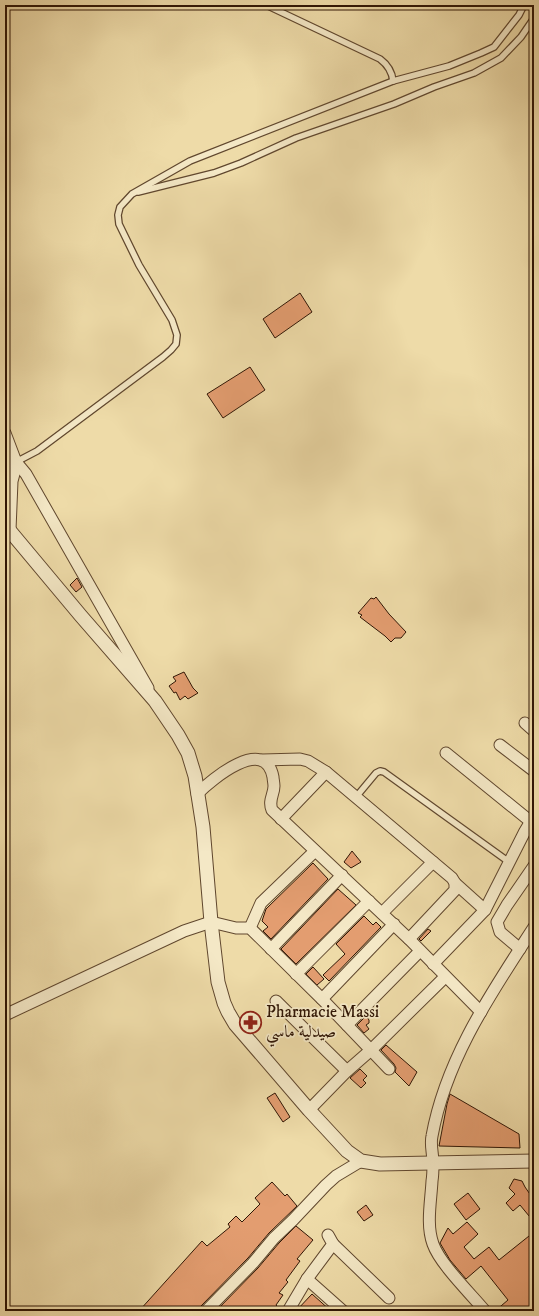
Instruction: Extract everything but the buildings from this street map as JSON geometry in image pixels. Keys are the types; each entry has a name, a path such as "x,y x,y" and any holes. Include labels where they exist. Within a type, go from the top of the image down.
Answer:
{"street":[{"path":"5,433 16,462 26,474 155,701 184,744 188,753 194,772 203,827 218,982 221,996 235,1024 309,1110 347,1151 361,1161 380,1164 534,1161"},
{"path":"16,462 11,481 7,528 155,701"},
{"path":"525,723 534,731"},
{"path":"500,745 534,771"},
{"path":"433,964 485,910 532,818 446,753"},
{"path":"197,794 206,785 229,768 246,760 300,759 308,761 326,772 356,797 433,862 485,910"},
{"path":"262,760 269,766 272,775 274,786 270,804 272,810 394,924 481,1012"},
{"path":"281,819 326,772"},
{"path":"250,928 261,903 315,851"},
{"path":"382,913 433,862"},
{"path":"520,949 500,932 497,922 534,866"},
{"path":"271,949 342,875"},
{"path":"409,939 455,890 455,883"},
{"path":"296,974 369,901"},
{"path":"5,1015 184,931 211,922 236,928 250,928 322,999 389,1069"},
{"path":"322,999 394,924"},
{"path":"485,1311 442,1260 433,1245 430,1231 433,1162 431,1147 432,1137 447,1079 461,1047 534,927"},
{"path":"347,1025 420,951"},
{"path":"309,1110 347,1071 371,1050 445,977"},
{"path":"276,1001 347,1071"},
{"path":"206,1311 254,1263 274,1238 293,1220 326,1184 361,1161"},
{"path":"288,1311 331,1239 389,1298"},
{"path":"308,1279 343,1311"}],"lane":[{"path":"266,5 380,59 390,69 393,81"},
{"path":"16,462 37,451 163,357 176,344 177,335 172,320 139,265 119,224 118,214 120,207 132,194 190,160 393,81 470,59 494,47 519,15 524,5"},
{"path":"132,194 214,173 241,163 296,138 394,104 434,87 474,73 501,58 521,37 534,18"},
{"path":"356,797 376,772 384,772 509,862"}],"place":[{"name":"Pharmacie Massi صيدلية ماسي","path":"251,1022"}]}
